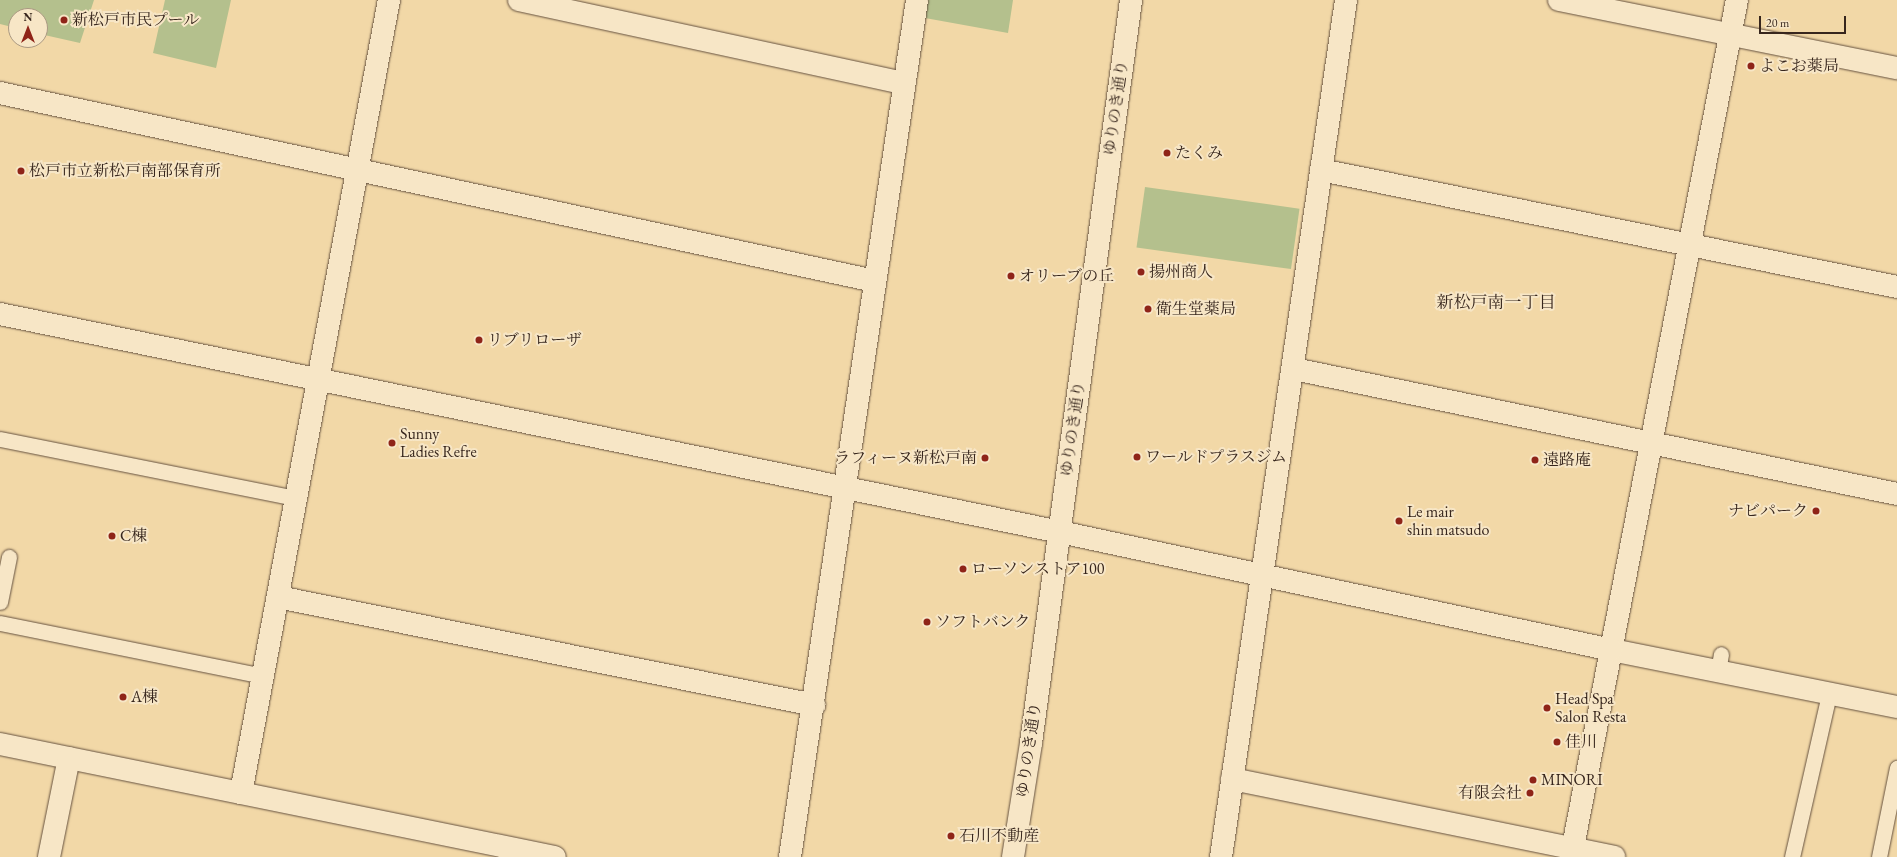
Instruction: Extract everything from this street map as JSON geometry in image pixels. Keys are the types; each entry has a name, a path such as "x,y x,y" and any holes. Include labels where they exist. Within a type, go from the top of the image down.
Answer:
{"street":[{"path":"242,793 318,379 359,170 389,0"},
{"path":"519,0 903,83"},
{"path":"790,857 814,705 903,83 917,0"},
{"name":"ゆりのき通り","path":"1013,857 1060,532 1131,0"},
{"path":"1221,857 1294,369 1346,0"},
{"path":"1559,0 1897,68"},
{"path":"1572,853 1612,650 1650,443 1737,0"},
{"path":"0,93 875,281"},
{"path":"1321,170 1897,287"},
{"path":"0,314 1060,532 1612,650 1720,663 1829,694 1897,708"},
{"path":"1294,369 1897,494"},
{"path":"278,597 814,705"},
{"path":"0,744 555,857"},
{"path":"49,857 70,758"},
{"path":"1232,779 1572,853 1614,857"}],"lane":[{"path":"0,439 296,498"},
{"path":"0,602 9,557"},
{"path":"0,623 263,676"},
{"path":"1792,857 1829,694"},
{"path":"1879,857 1897,768"}],"green space":[{"name":"新松戸市民プール","path":"0,0 94,0 80,43 48,36 48,8 8,8 8,26 0,24"},
{"path":"165,0 231,0 216,68 153,53"},
{"path":"928,0 1013,0 1008,33 925,18"},
{"path":"1145,187 1299,209 1291,269 1137,247"}],"place":[{"name":"新松戸市民プール","path":"64,20"},
{"name":"よこお薬局","path":"1751,66"},
{"name":"たくみ","path":"1167,153"},
{"name":"松戸市立新松戸南部保育所","path":"21,171"},
{"name":"揚州商人","path":"1141,272"},
{"name":"オリーブの丘","path":"1011,276"},
{"name":"衛生堂薬局","path":"1148,309"},
{"name":"リブリローザ","path":"479,340"},
{"name":"Sunny Ladies Refre","path":"392,443"},
{"name":"ワールドプラスジム","path":"1137,457"},
{"name":"ラフィーヌ新松戸南","path":"985,458"},
{"name":"遠路庵","path":"1535,460"},
{"name":"ナビパーク","path":"1816,511"},
{"name":"Le mair shin matsudo","path":"1399,521"},
{"name":"C棟","path":"112,536"},
{"name":"ローソンストア100","path":"963,569"},
{"name":"ソフトバンク","path":"927,622"},
{"name":"A棟","path":"123,697"},
{"name":"Head Spa Salon Resta","path":"1547,708"},
{"name":"佳川","path":"1557,742"},
{"name":"MINORI","path":"1533,780"},
{"name":"有限会社","path":"1530,793"},
{"name":"石川不動産","path":"951,836"}],"district":[{"name":"新松戸南一丁目","path":"1496,303"}]}
